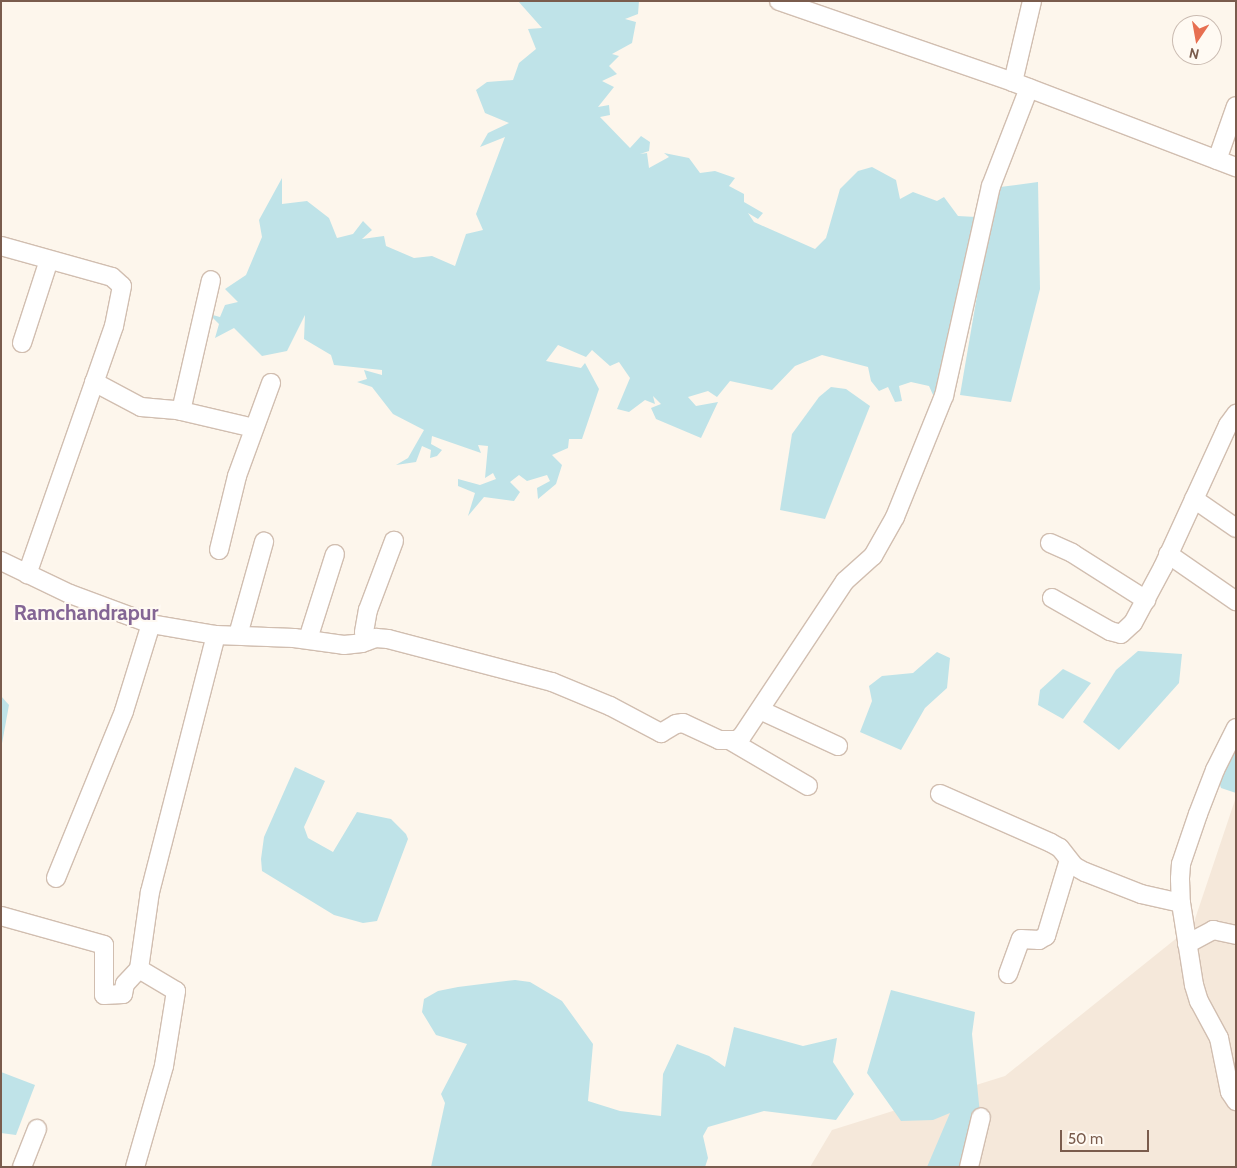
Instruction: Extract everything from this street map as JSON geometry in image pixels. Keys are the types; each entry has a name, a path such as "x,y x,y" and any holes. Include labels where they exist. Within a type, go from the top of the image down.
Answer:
{"street":[{"path":"779,1 1021,85 1236,167"},
{"path":"731,741 742,736 845,581 873,556 894,516 944,396 991,186 1021,85 1032,1"},
{"path":"1217,160 1236,106"},
{"path":"1,246 112,277 122,286 114,326 27,574"},
{"path":"22,343 49,260"},
{"path":"181,411 211,280"},
{"path":"94,382 141,407 181,411 254,428"},
{"path":"219,550 237,476 271,383"},
{"path":"1052,598 1110,631 1120,634 1133,623 1236,414"},
{"path":"1194,499 1236,528"},
{"path":"367,641 364,632 368,610 394,541"},
{"path":"238,635 264,542"},
{"path":"1050,542 1072,553 1146,600"},
{"path":"308,639 335,554"},
{"path":"1168,554 1236,601"},
{"path":"1,561 70,594 151,624 216,635 308,639 344,645 376,638 388,638 552,682 610,706 661,733 676,724 683,723 719,740 731,741 808,786"},
{"path":"56,878 124,711 151,624"},
{"path":"1,916 104,945 104,995 122,994 125,984 139,969 150,892 216,635"},
{"path":"760,710 838,746"},
{"path":"1236,728 1205,796 1180,872 1181,903 1197,994 1227,1037 1230,1092 1236,1101"},
{"path":"940,794 1051,843 1060,848 1079,869 1141,894 1181,903"},
{"path":"1008,974 1020,939 1039,940 1046,936 1069,860"},
{"path":"1187,944 1213,930 1236,935"},
{"path":"135,1167 164,1066 176,994 173,988 139,969"},
{"path":"969,1167 981,1117"},
{"path":"22,1167 37,1128"}],"shaded area":[{"path":"1236,797 1236,1167 810,1167 832,1130 1005,1076 1193,925"}],"water":[{"path":"518,1 639,1 638,14 625,19 636,22 632,43 612,54 619,56 609,66 617,74 602,81 614,87 598,107 609,105 610,115 600,117 630,148 641,136 650,142 649,151 640,154 647,153 649,168 669,157 664,153 689,158 700,173 715,171 735,178 729,186 744,194 744,202 763,213 758,219 748,213 754,222 815,249 826,238 840,189 858,171 872,167 896,180 900,199 913,192 937,201 944,197 958,216 976,217 979,231 966,250 969,283 942,393 934,397 929,386 911,382 899,386 902,401 895,402 888,387 879,391 871,381 868,367 822,355 795,366 772,390 730,381 717,397 708,391 688,397 696,406 718,402 701,438 656,419 651,408 661,404 653,396 655,404 645,400 629,412 617,409 630,378 619,362 610,366 592,350 586,357 558,345 546,361 581,368 585,363 599,389 582,439 569,439 568,448 552,455 562,465 556,484 538,499 537,488 550,481 547,475 527,481 519,475 510,482 520,492 514,501 484,497 468,516 475,493 458,486 458,479 480,485 496,479 493,473 485,478 488,446 478,445 481,453 432,436 431,444 442,450 437,456 430,458 431,450 422,446 416,462 396,465 408,458 424,430 393,414 372,387 357,382 367,379 364,370 382,375 382,370 334,365 331,355 304,339 305,315 287,351 262,356 234,328 215,338 219,324 209,314 220,317 225,305 238,302 225,289 246,275 262,237 259,220 282,178 282,204 307,201 329,218 337,238 353,234 363,221 372,230 362,239 384,236 386,246 414,258 432,256 455,266 466,234 483,230 476,214 505,137 480,147 488,133 509,123 485,113 476,90 487,82 513,80 519,63 536,49 528,29 542,28"},
{"path":"1038,182 1040,289 1011,402 960,395 992,208 1000,187"},
{"path":"831,387 846,389 870,406 825,519 780,510 792,434 819,397"},
{"path":"1138,651 1182,654 1179,683 1119,750 1083,722 1116,670"},
{"path":"937,652 950,658 947,688 925,708 901,750 860,732 872,701 869,686 882,676 913,673"},
{"path":"1063,669 1091,683 1063,719 1038,705 1040,690"},
{"path":"1,696 9,705 1,749"},
{"path":"1236,732 1236,793 1221,788 1216,773"},
{"path":"295,767 325,781 304,827 308,838 333,852 357,812 391,819 406,834 408,839 377,921 363,923 334,915 262,871 261,859 264,837"},
{"path":"515,980 530,982 562,1001 593,1044 588,1101 620,1111 661,1116 663,1074 677,1044 709,1056 725,1067 734,1027 803,1046 837,1038 833,1062 854,1094 836,1120 764,1111 708,1127 703,1136 708,1158 705,1167 431,1167 445,1103 441,1094 467,1044 436,1035 422,1012 424,999 438,991"},
{"path":"891,990 975,1012 972,1034 980,1114 969,1167 927,1167 950,1113 933,1120 901,1121 867,1073"},
{"path":"1,1072 35,1085 16,1135 1,1133"}],"district":[{"name":"Ramchandrapur","path":"86,613"}]}
